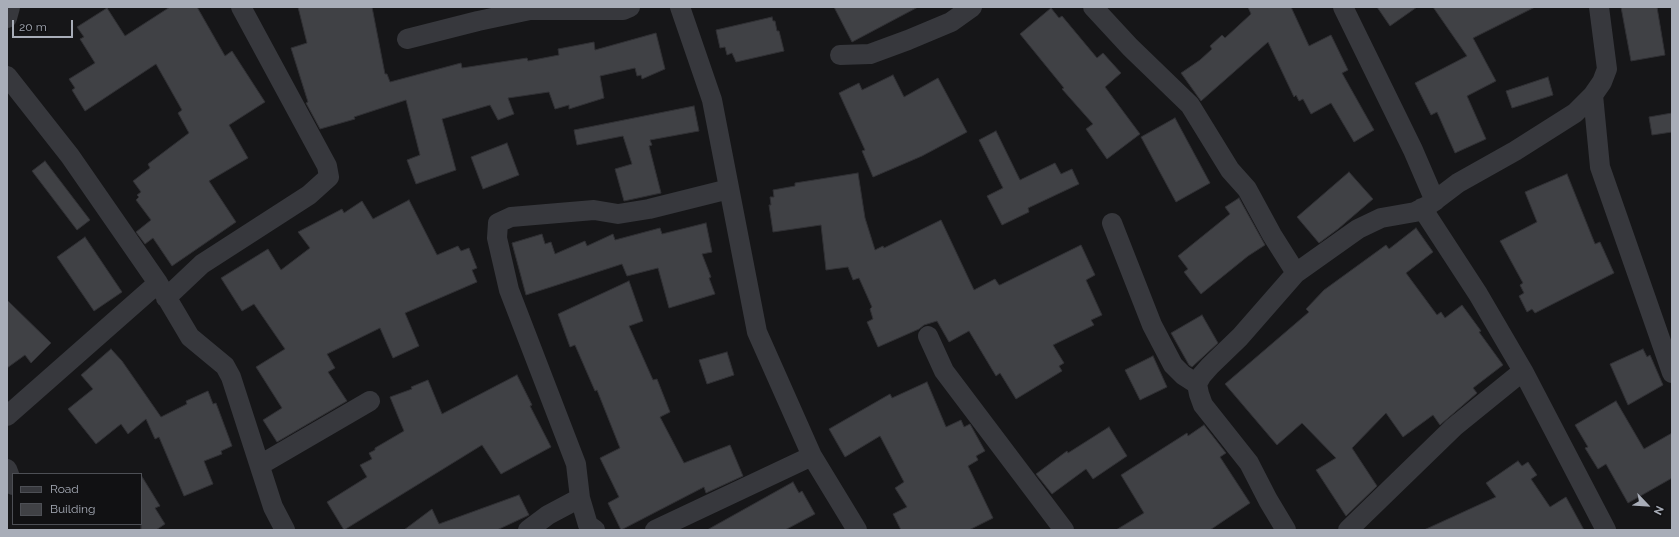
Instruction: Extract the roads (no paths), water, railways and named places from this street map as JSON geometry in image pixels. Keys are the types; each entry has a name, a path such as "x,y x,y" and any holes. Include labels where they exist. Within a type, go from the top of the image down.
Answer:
{"street":[{"path":"7,18 10,7"},
{"path":"7,416 162,290 309,195 329,177 327,166 241,7"},
{"path":"407,39 478,21 530,10 623,10 630,7"},
{"path":"680,7 712,100 757,332 812,456 857,530"},
{"path":"840,55 870,54 951,22 972,7"},
{"path":"1093,7 1130,47 1190,105 1230,170 1247,189 1272,235 1296,273"},
{"path":"1342,7 1413,150 1428,204 1523,371 1606,530"},
{"path":"1286,530 1268,500 1249,463 1203,405 1197,384 1202,375 1240,337 1296,273 1358,229 1381,218 1415,212 1458,183 1515,151 1575,113 1593,95 1602,82 1607,69 1598,7"},
{"path":"7,76 70,156 162,290 190,337 225,366 231,377 273,507 285,530"},
{"path":"1593,95 1600,167 1672,373"},
{"path":"595,530 588,525 580,498 576,464 509,290 497,238 498,223 511,217 594,210 618,214 649,209 729,189"},
{"path":"1112,223 1152,325 1173,365 1183,375 1197,384"},
{"path":"928,336 944,371 1064,530"},
{"path":"1348,530 1454,427 1523,371"},
{"path":"260,466 370,401"},
{"path":"655,530 812,456"},
{"path":"7,469 12,482"},
{"path":"7,500 12,490"},
{"path":"528,530 548,515 580,498"}]}
